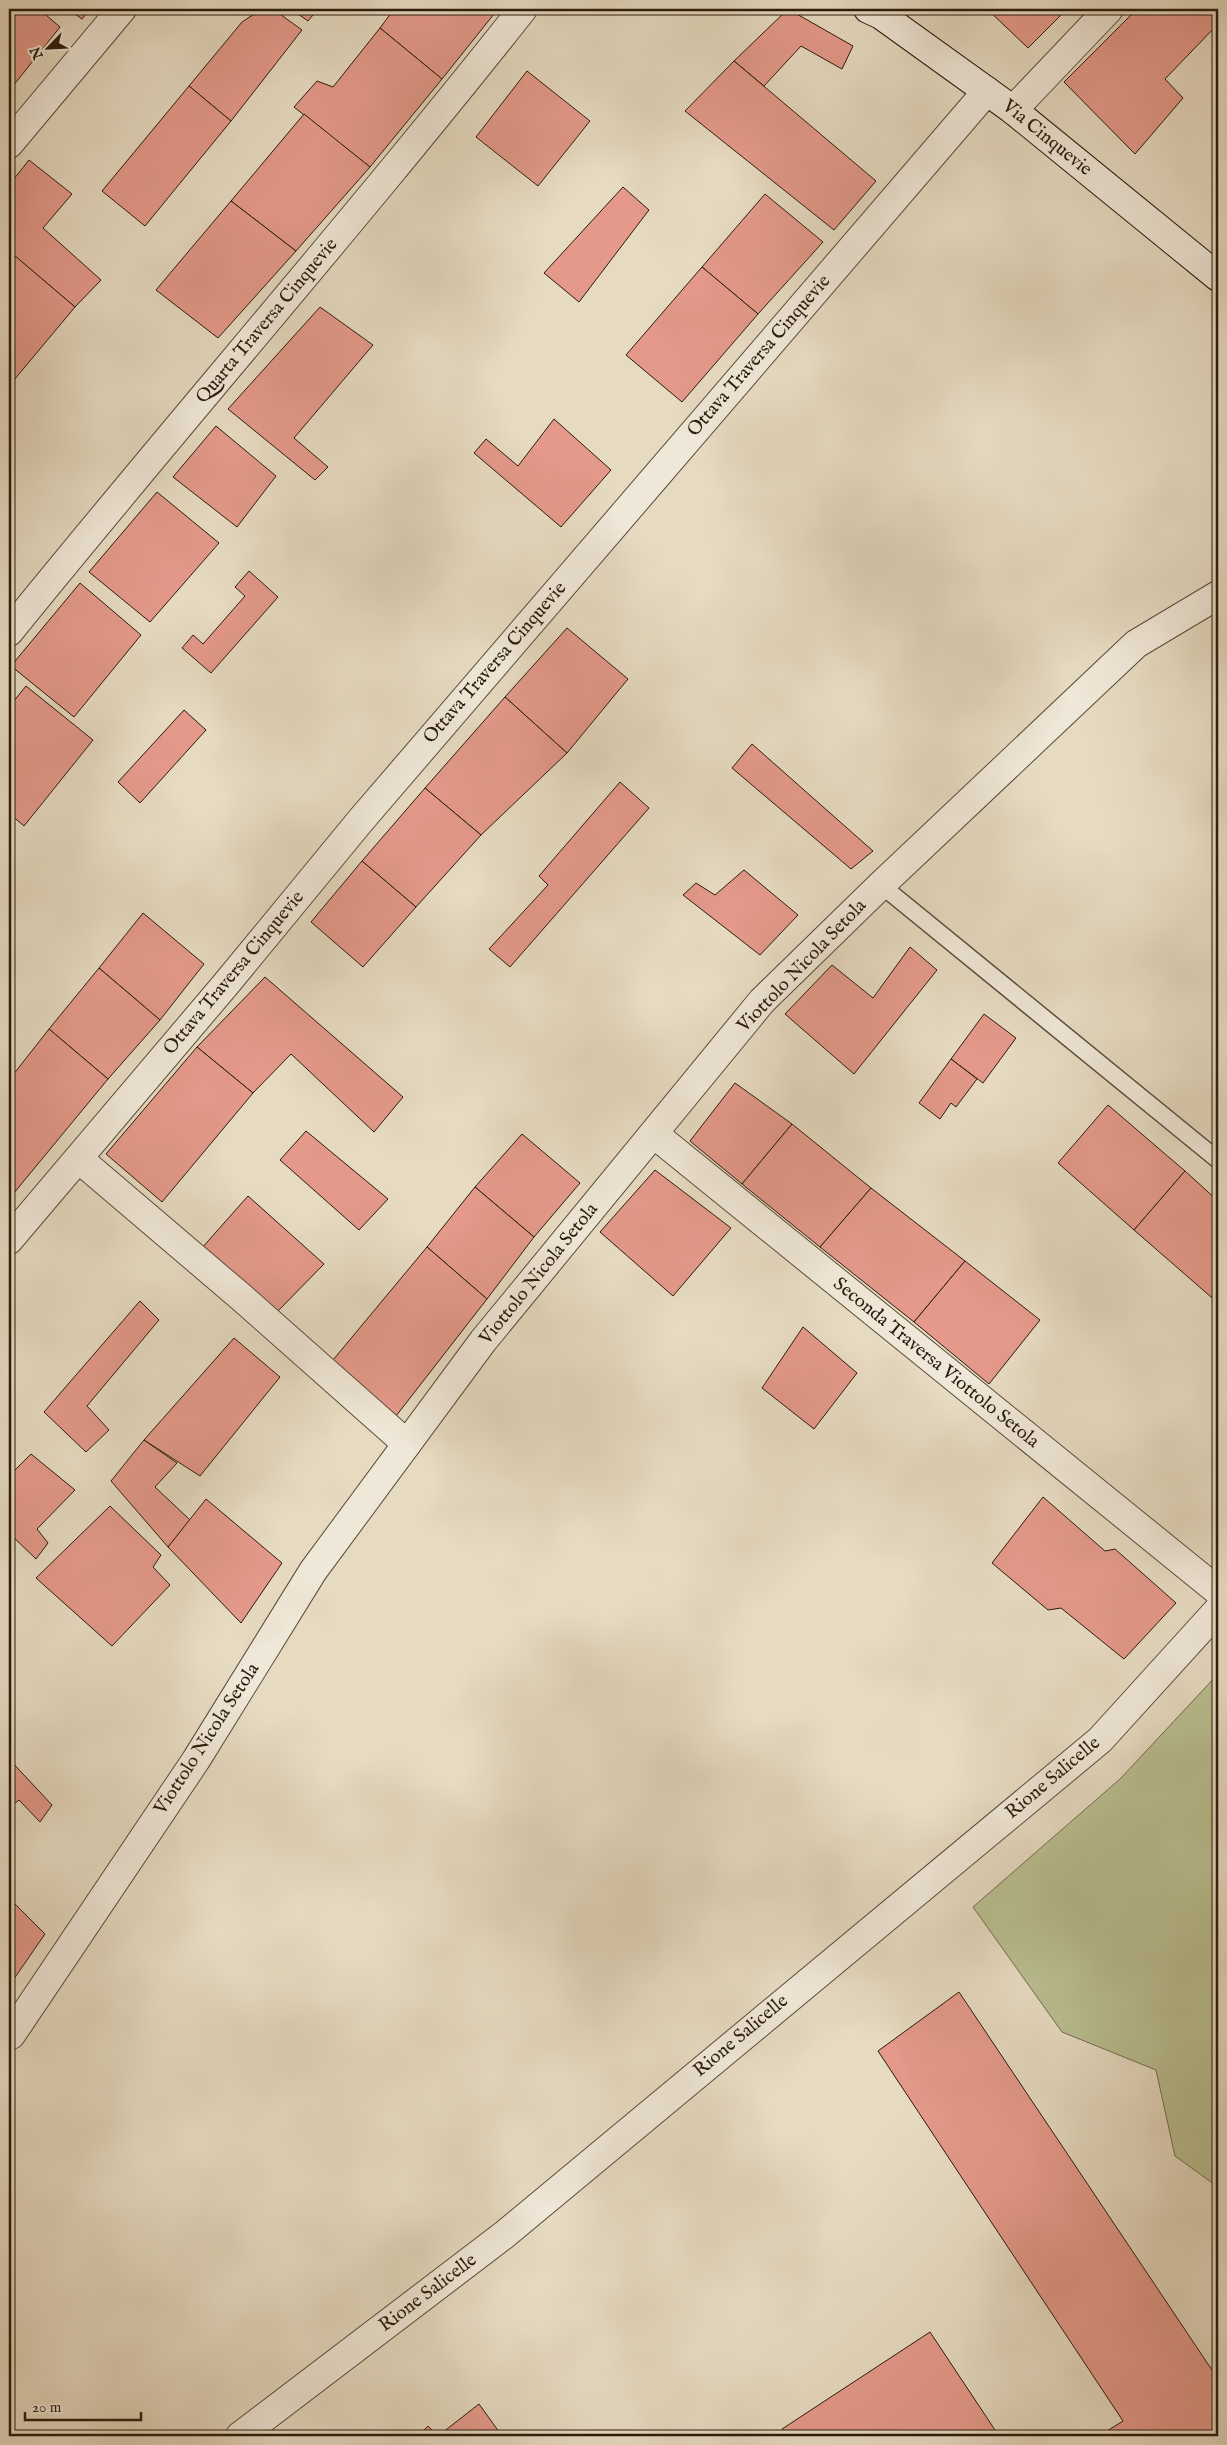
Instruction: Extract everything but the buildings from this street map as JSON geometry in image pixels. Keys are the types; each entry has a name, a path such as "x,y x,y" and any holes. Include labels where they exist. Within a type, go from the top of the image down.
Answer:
{"street":[{"path":"9,144 122,9"},
{"name":"Quarta Traversa Cinquevie","path":"9,632 95,526 423,135 523,9"},
{"path":"1013,110 1109,9"},
{"name":"Via Cinquevie","path":"879,11 1013,110 1218,277"},
{"name":"Ottava Traversa Cinquevie","path":"9,1240 79,1159 367,813 987,91"},
{"name":"Viottolo Nicola Setola","path":"9,2032 11,2034 196,1760 313,1571 483,1341 762,1001 881,885 1136,644 1218,594"},
{"name":"Seconda Traversa Viottolo Setola","path":"654,1134 1218,1591"},
{"path":"79,1159 241,1297 407,1444"},
{"name":"Rione Salicelle","path":"240,2436 504,2235 1100,1740 1218,1610"}],"lane":[{"path":"881,885 1218,1160"}],"green space":[{"path":"1218,1674 1218,2187 1175,2156 1156,2070 1062,2032 973,1907 1120,1779"}]}
